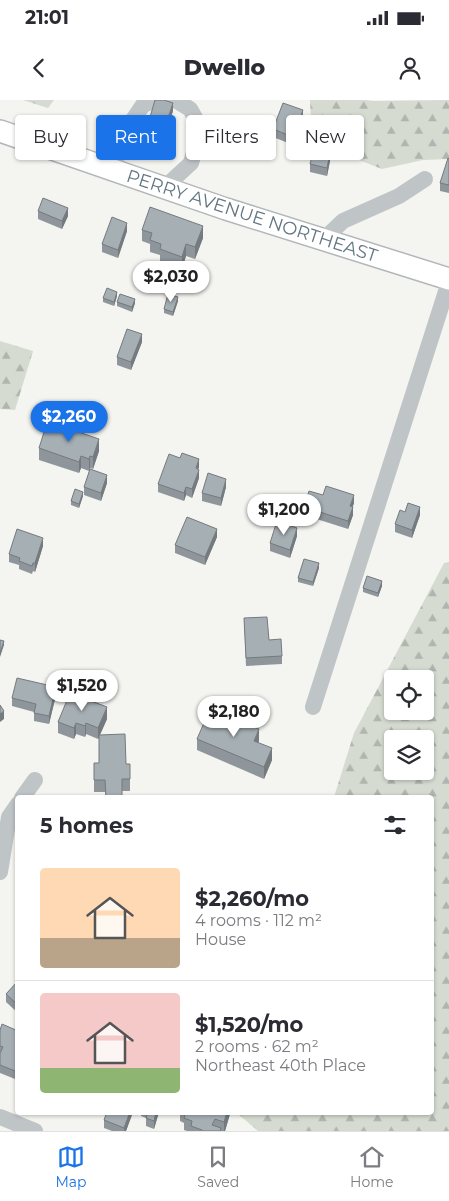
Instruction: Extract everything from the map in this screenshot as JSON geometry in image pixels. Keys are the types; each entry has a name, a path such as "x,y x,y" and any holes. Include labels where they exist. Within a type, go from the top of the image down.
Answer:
{"main road":[{"name":"PERRY AVENUE NORTHEAST","path":"0,131 164,188 449,281"}],"street":[{"path":"112,170 124,134 143,104 155,100"},
{"path":"164,188 191,163 201,128 190,109 175,100"},
{"path":"323,240 343,221 400,196 425,179"},
{"path":"313,706 449,281"},
{"path":"24,795 35,780"},
{"path":"0,872 9,817 15,808"},
{"path":"0,1117 27,1129"}],"green space":[{"path":"23,100 54,100 48,108"},
{"path":"310,100 449,100 449,159 423,160 382,169 359,160 364,160 364,115 311,115"},
{"path":"0,341 33,351 15,410 0,409"},
{"path":"449,562 449,1131 258,1131 239,1115 434,1115 434,795 335,795 354,733 384,676 384,720 434,720 434,670 387,670 444,563"}],"building":[{"path":"155,100 173,103 169,115 151,115"},
{"path":"283,103 303,110 301,115 286,115 286,134 276,130 276,121"},
{"path":"449,159 449,185 440,183"},
{"path":"311,160 329,160 327,168 310,164"},
{"path":"43,198 68,208 62,221 38,211"},
{"path":"150,207 203,226 195,247 186,244 182,257 160,249 161,244 150,240 152,233 142,230"},
{"path":"112,217 127,223 118,250 102,244"},
{"path":"107,288 117,292 114,302 103,298"},
{"path":"120,294 135,299 132,307 117,302"},
{"path":"168,294 178,297 173,312 164,309"},
{"path":"127,329 142,334 131,362 117,357"},
{"path":"46,426 59,431 61,426 99,439 93,457 90,456 89,459 81,456 79,462 39,448"},
{"path":"182,453 199,459 196,468 199,470 192,489 186,487 184,493 158,484 169,454 180,458"},
{"path":"90,469 107,475 101,493 84,487"},
{"path":"208,473 226,479 221,498 202,493"},
{"path":"326,486 354,495 350,506 353,507 348,521 304,507 309,491 323,495"},
{"path":"75,489 83,492 79,504 71,501"},
{"path":"408,503 420,507 412,530 395,524 400,510 405,512"},
{"path":"187,517 217,529 205,557 175,545"},
{"path":"277,521 297,528 290,550 270,543"},
{"path":"17,529 43,538 35,563 32,566 19,561 20,558 9,554"},
{"path":"304,559 319,563 313,582 298,578"},
{"path":"367,576 382,581 378,593 363,588"},
{"path":"267,617 269,640 281,639 282,656 246,658 244,618"},
{"path":"0,640 4,641 0,653"},
{"path":"17,678 56,687 49,716 34,713 36,704 12,698"},
{"path":"70,693 107,707 98,728 86,723 85,726 76,723 74,728 58,722"},
{"path":"0,705 4,711 0,714"},
{"path":"210,709 259,729 254,741 272,748 264,767 197,739"},
{"path":"125,734 126,764 130,764 130,779 122,779 122,795 106,795 105,780 94,780 94,763 99,763 99,735"},
{"path":"15,984 15,1002 6,994"},
{"path":"2,1024 15,1030 15,1071 0,1065 0,1053 3,1047 0,1046"},
{"path":"106,1115 129,1115 124,1128 104,1120"},
{"path":"147,1115 155,1115 154,1121 146,1118"},
{"path":"185,1115 226,1115 224,1122 215,1119 212,1125 221,1128 220,1131 202,1131 191,1126 192,1121 184,1118"}]}
